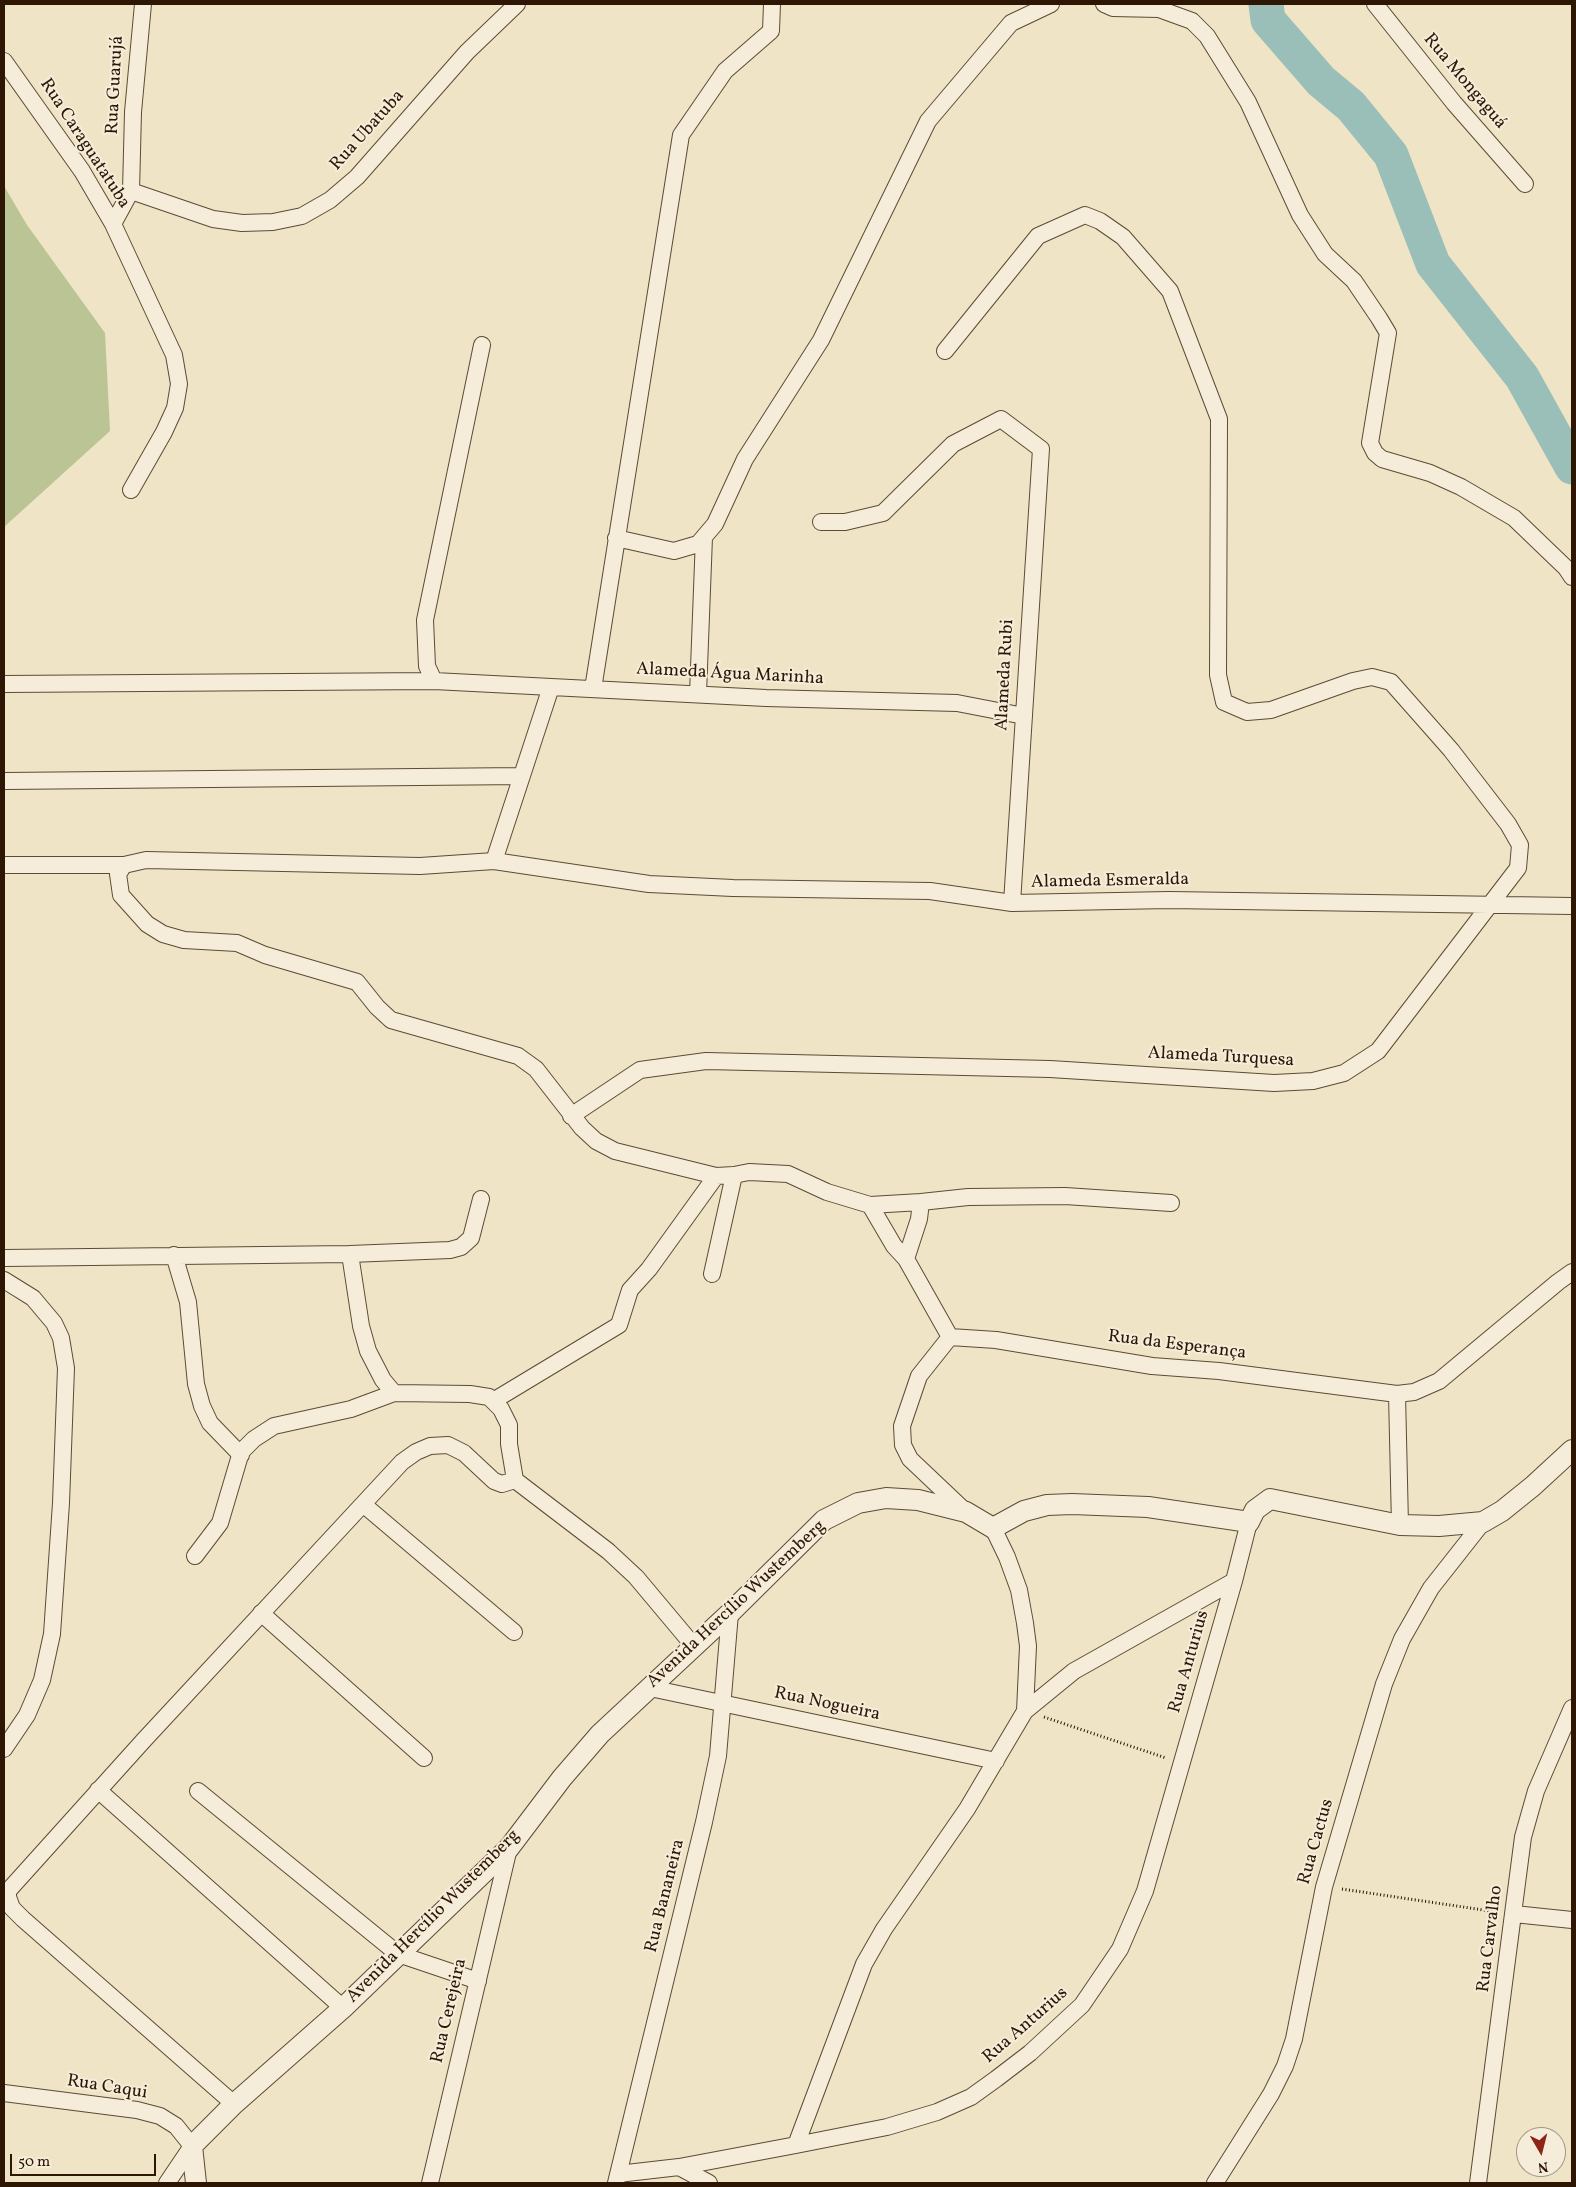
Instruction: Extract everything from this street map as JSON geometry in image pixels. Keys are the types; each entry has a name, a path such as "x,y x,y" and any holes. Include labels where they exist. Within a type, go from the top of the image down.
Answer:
{"street":[{"name":"Rua Guarujá","path":"114,224 131,191 133,112 143,4"},
{"name":"Rua Ubatuba","path":"131,191 213,219 242,223 272,222 302,216 330,200 357,177 467,52 517,4"},
{"path":"593,689 681,136 725,71 771,31 772,4"},
{"path":"616,538 674,550 698,544 716,524 745,459 821,340 928,121 1011,24 1051,4"},
{"path":"1104,4 1113,8 1158,9 1192,21 1207,36 1248,102 1300,215 1325,254 1354,281 1380,318 1388,333 1370,443 1375,453 1382,459 1461,486 1514,518 1566,568 1572,577"},
{"name":"Rua Mongaguá","path":"1375,4 1454,103 1525,184"},
{"name":"Rua Caraguatatuba","path":"4,61 82,171 114,224 174,355 179,384 176,408 131,490"},
{"name":"Alameda Turquesa","path":"571,1116 640,1070 706,1061 1050,1068 1274,1083 1313,1081 1344,1073 1368,1060 1388,1040 1518,868 1520,845 1508,824 1452,750 1391,682 1372,677 1353,681 1271,710 1247,712 1224,702 1218,676 1219,419 1170,291 1123,237 1100,221 1086,215 1038,236 945,350"},
{"path":"434,681 427,666 425,620 482,345"},
{"name":"Alameda Rubi","path":"821,522 845,522 883,513 953,444 1001,419 1041,449 1012,903"},
{"path":"698,694 704,537"},
{"name":"Alameda Água Marinha","path":"4,684 434,681 698,694 957,703 1024,716"},
{"path":"494,861 551,687"},
{"path":"4,781 522,776"},
{"name":"Alameda Esmeralda","path":"4,865 124,865 146,860 420,866 494,861 649,884 733,888 930,891 1012,903 1169,900 1572,906"},
{"path":"124,865 118,874 121,895 147,924 164,934 184,940 237,943 265,955 357,982 377,1007 391,1020 518,1056 536,1069 571,1116 596,1141 615,1151 716,1176 749,1172 788,1174 827,1192 870,1205 968,1197 1065,1196 1171,1203"},
{"path":"712,1274 734,1175"},
{"path":"493,1401 619,1325 630,1290 649,1269 716,1176"},
{"path":"4,1258 350,1254 450,1250 461,1247 471,1238 482,1199"},
{"path":"906,1259 921,1202"},
{"path":"870,1205 894,1246 906,1259 950,1338 919,1376 902,1426 903,1445 910,1459 966,1512"},
{"path":"350,1254 361,1326 368,1351 383,1380 394,1393"},
{"path":"174,1255 188,1302 196,1384 202,1406 210,1423 241,1456"},
{"name":"Rua da Esperança","path":"950,1338 996,1340 1152,1366 1219,1372 1397,1394 1414,1392 1440,1381 1572,1272"},
{"path":"4,1280 33,1298 54,1323 61,1338 66,1368 61,1503 52,1634 42,1680 27,1715 4,1749"},
{"path":"195,1556 220,1523 241,1456 254,1439 274,1426 351,1409 394,1393 470,1394 489,1397 501,1409 509,1425 509,1444 515,1480 586,1534 636,1577 693,1645"},
{"path":"1397,1394 1400,1525"},
{"path":"234,2104 12,1908 8,1891 98,1790 402,1462 416,1452 430,1446 448,1445 464,1452 494,1481 502,1484 515,1480"},
{"path":"1025,1710 1028,1646 1025,1623 1019,1590 1007,1557 993,1528 1024,1511 1047,1505 1072,1504 1148,1507 1248,1522 1262,1503 1270,1499 1279,1499 1400,1525 1439,1526 1483,1522 1502,1511 1572,1450"},
{"name":"Avenida Hercílio Wustemberg","path":"192,2146 234,2104 343,2008 509,1848 562,1778 600,1734 693,1645 730,1613 824,1520 858,1503 886,1498 918,1500 966,1512 993,1528"},
{"path":"364,1505 514,1632"},
{"name":"Rua Anturius","path":"617,2178 887,2127 937,2112 970,2096 1030,2053 1082,2005 1120,1949 1145,1891 1234,1581 1248,1522"},
{"name":"Rua Cactus","path":"1215,2183 1271,2094 1285,2066 1294,2039 1324,1887 1384,1684 1402,1640 1431,1588 1483,1522"},
{"path":"796,2145 864,1964 884,1929 942,1848 1025,1710 1074,1671 1234,1581"},
{"path":"261,1613 424,1758"},
{"name":"Rua Bananeira","path":"617,2178 704,1822 718,1756 724,1703 730,1613"},
{"name":"Rua Nogueira","path":"650,1688 996,1761"},
{"name":"Rua Carvalho","path":"1478,2183 1523,1837 1536,1791 1572,1708"},
{"path":"98,1790 343,2008"},
{"path":"198,1791 398,1954 478,1981"},
{"name":"Rua Cerejeira","path":"430,2183 509,1848"},
{"path":"1514,1914 1572,1920"},
{"name":"Rua Caqui","path":"4,2093 137,2110 160,2116 176,2126 192,2146"},
{"path":"167,2183 192,2146"},
{"path":"192,2146 196,2183"},
{"path":"679,2167 709,2183"}],"path":[{"path":"1025,1710 1182,1764"},
{"path":"1324,1887 1514,1914"}],"green space":[{"path":"4,186 27,225 105,333 110,431 4,527"}],"waterway":[{"path":"1266,4 1268,20 1321,81 1351,106 1391,155 1433,264 1522,377 1572,467"}]}
